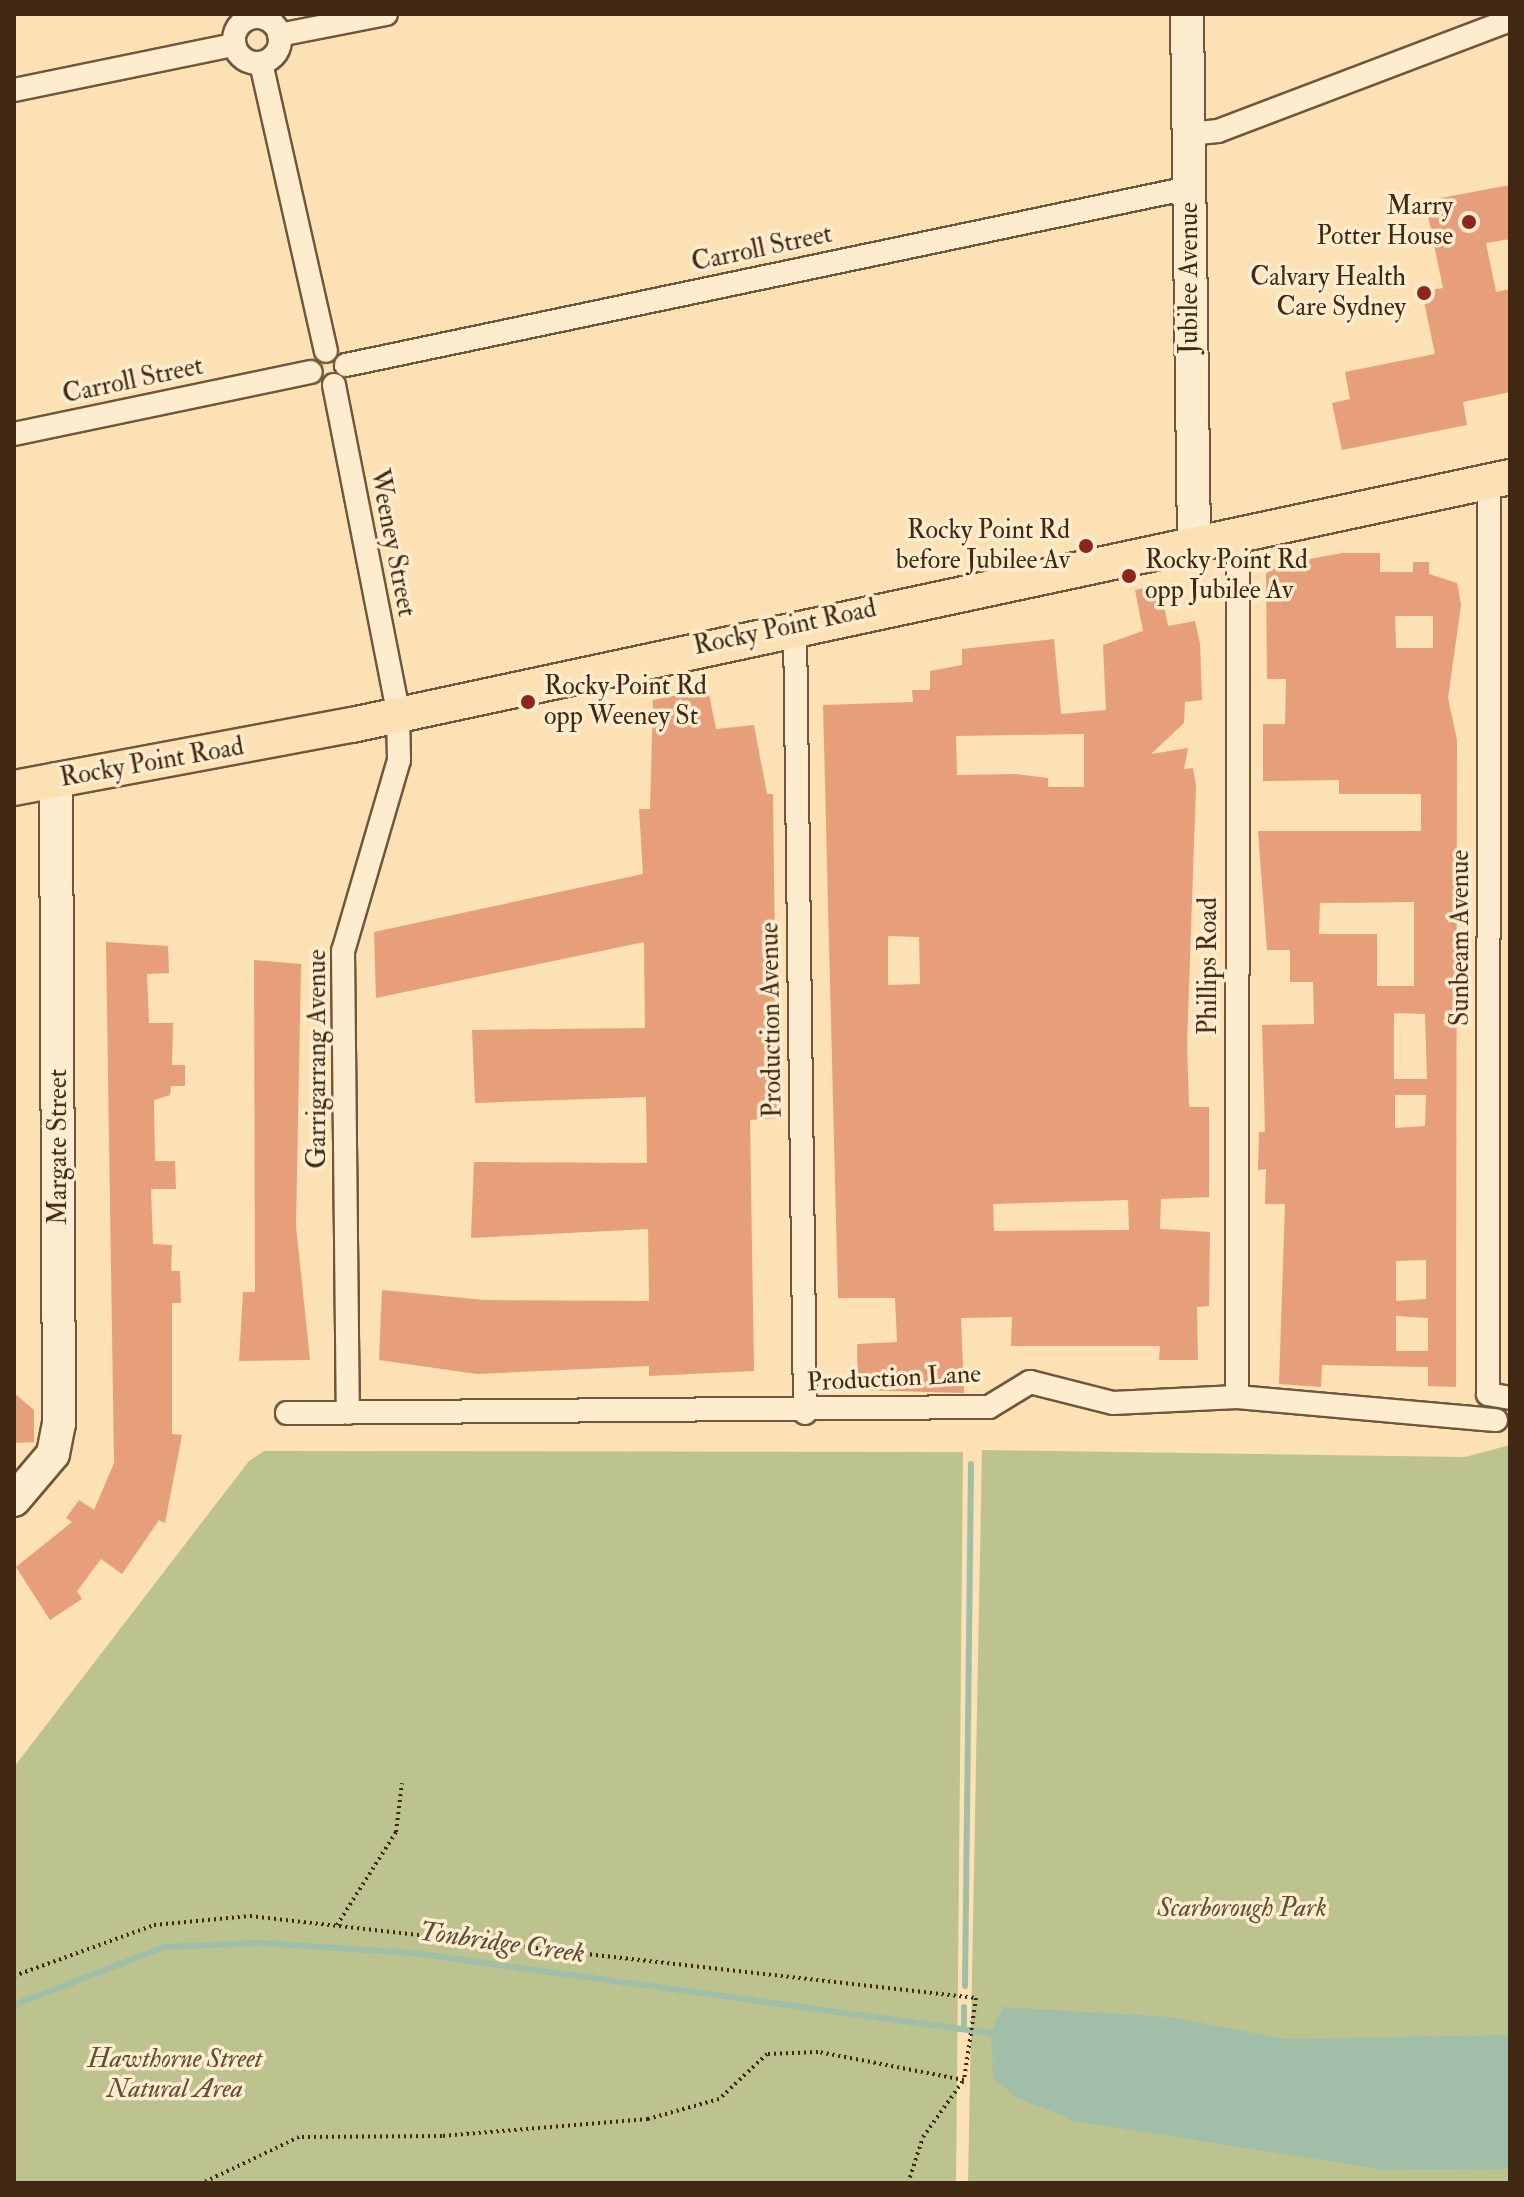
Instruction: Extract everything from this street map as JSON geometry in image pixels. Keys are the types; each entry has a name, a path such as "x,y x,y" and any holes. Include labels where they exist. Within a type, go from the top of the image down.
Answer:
{"main road":[{"name":"Rocky Point Road","path":"14,788 398,712 1500,480"}],"street":[{"path":"279,35 386,14"},
{"name":"Jubilee Avenue","path":"1187,14 1194,543"},
{"path":"252,15 266,18 279,35 274,56 261,63 241,57 234,45 239,24 252,15"},
{"path":"1189,134 1218,131 1510,20"},
{"path":"14,90 234,45"},
{"path":"261,63 326,351 346,365 334,385 320,384 311,372 314,358 326,351"},
{"name":"Carroll Street","path":"346,365 1189,188"},
{"name":"Carroll Street","path":"14,434 311,372"},
{"name":"Weeney Street","path":"334,385 398,712"},
{"name":"Sunbeam Avenue","path":"1499,1396 1500,480"},
{"name":"Phillips Road","path":"1237,1397 1238,534"},
{"name":"Production Avenue","path":"795,626 805,1413"},
{"name":"Garrigarrang Avenue","path":"348,1413 343,951 399,760 398,712"},
{"name":"Margate Street","path":"14,1500 53,1454 59,1424 56,779"},
{"name":"Production Lane","path":"287,1413 805,1413 989,1407 1030,1382 1113,1403 1237,1397 1496,1420"}],"path":[{"path":"337,1925 396,1832 402,1783"},
{"path":"14,1976 154,1925 250,1916 976,1998 967,2042 964,2080 923,2137 908,2183"},
{"path":"202,2183 299,2137 442,2136 648,2119 719,2099 767,2054 818,2052 964,2080"}],"green space":[{"name":"Scarborough Park","path":"1510,1445 1510,2183 968,2183 982,1450 1465,1457"},
{"name":"Hawthorne Street Natural Area","path":"264,1451 963,1452 956,2183 14,2183 14,1767 249,1461"}],"shaded area":[{"path":"1003,2007 1170,2017 1285,2039 1510,2035 1510,2169 1385,2170 1075,2121 1016,2097 993,2078 991,2032"}],"building":[{"path":"1510,185 1510,239 1486,243 1496,292 1510,289 1510,392 1463,402 1467,425 1342,450 1332,403 1350,399 1345,372 1435,354 1422,292 1443,288 1425,201"},
{"path":"1342,553 1380,553 1380,572 1413,572 1413,562 1429,562 1429,574 1457,583 1461,605 1448,698 1457,740 1456,1387 1428,1386 1428,1367 1322,1365 1321,1387 1279,1384 1285,1204 1265,1204 1266,1169 1258,1170 1259,1132 1265,1132 1262,1025 1314,1024 1313,982 1290,982 1290,950 1267,950 1258,831 1421,831 1421,794 1339,794 1339,780 1263,781 1263,724 1285,724 1286,679 1267,679 1266,574 1273,566","holes":["1395,616 1433,616 1433,648 1396,648","1414,902 1414,986 1377,986 1377,934 1319,934 1320,903","1394,1013 1425,1014 1427,1079 1394,1079","1395,1095 1426,1095 1425,1126 1395,1128","1426,1260 1426,1299 1396,1301 1396,1261","1396,1316 1428,1318 1428,1351 1396,1351"]},
{"path":"1160,585 1168,626 1195,621 1200,644 1202,700 1185,702 1184,723 1151,754 1188,748 1184,769 1193,768 1196,786 1187,1044 1189,1107 1209,1107 1209,1197 1161,1199 1160,1229 1210,1232 1209,1306 1197,1307 1198,1360 1159,1360 1160,1346 1011,1346 1012,1317 961,1318 964,1393 858,1390 857,1344 897,1342 895,1298 838,1298 823,705 913,702 912,690 930,690 930,671 962,665 962,649 1054,639 1061,714 1106,710 1103,645 1143,631 1135,590","holes":["1084,734 1084,787 1048,787 1048,778 1016,774 957,775 956,736","888,936 919,937 920,984 888,985","1128,1200 1129,1230 994,1231 993,1204"]},
{"path":"708,689 716,729 754,725 767,794 773,794 777,1118 750,1120 754,1371 649,1376 649,1366 477,1374 379,1360 382,1290 484,1300 649,1301 648,1229 471,1238 474,1162 647,1163 646,1097 475,1103 472,1030 645,1028 644,942 376,998 374,932 643,874 639,809 650,809 653,700"},
{"path":"106,942 168,946 169,973 147,974 149,1023 173,1023 172,1065 185,1065 185,1086 171,1086 170,1095 154,1100 155,1161 175,1161 176,1189 151,1189 153,1244 172,1245 171,1271 180,1271 181,1303 172,1303 172,1434 182,1435 165,1523 159,1520 122,1574 101,1559 77,1591 82,1599 50,1620 16,1567 72,1522 66,1518 79,1500 94,1510 114,1463"},
{"path":"254,960 301,964 296,1226 310,1360 239,1361 243,1292 255,1292"},
{"path":"14,1393 34,1410 34,1442 14,1443"}],"waterway":[{"path":"965,1986 971,1464"},
{"name":"Tonbridge Creek","path":"14,2005 164,1947 263,1943 413,1953 997,2034"},
{"path":"964,2007 964,2028"}],"place":[{"name":"Marry Potter House","path":"1469,222"},
{"name":"Calvary Health Care Sydney","path":"1424,293"},
{"name":"Rocky Point Rd before Jubilee Av","path":"1086,546"},
{"name":"Rocky Point Rd opp Jubilee Av","path":"1129,576"},
{"name":"Rocky Point Rd opp Weeney St","path":"528,702"}]}
